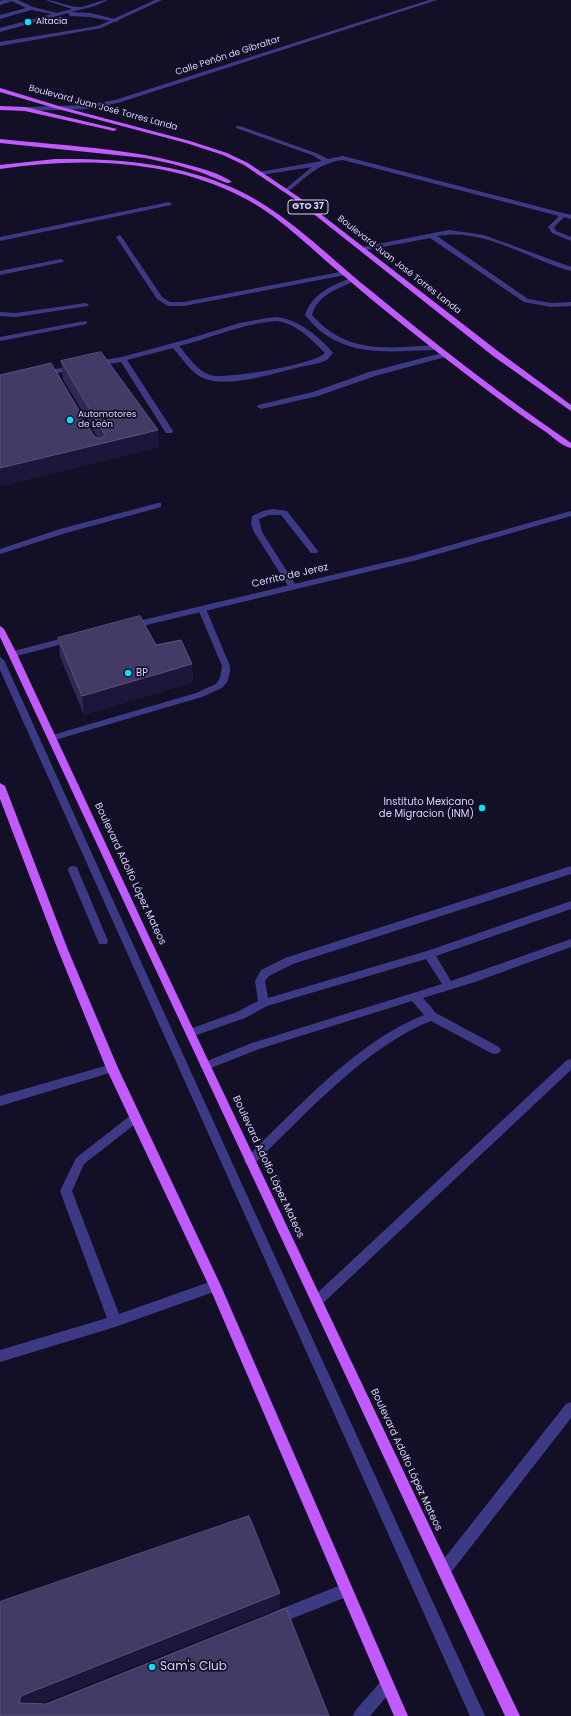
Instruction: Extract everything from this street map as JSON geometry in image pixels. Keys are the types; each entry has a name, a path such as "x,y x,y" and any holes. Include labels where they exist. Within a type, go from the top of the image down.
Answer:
{"main road":[{"name":"Boulevard Juan José Torres Landa","path":"0,90 60,108 188,142 225,154 261,173 362,249 496,354 571,409"},
{"path":"0,108 24,109 138,134 188,142"},
{"path":"0,141 130,154 190,166 238,186 253,195 276,215"},
{"name":"GTO 37","path":"0,167 51,161 86,161 154,168 188,175 229,188 276,215 293,227 352,280 436,347 544,428 571,446"},
{"name":"Boulevard Adolfo López Mateos","path":"0,629 513,1716"},
{"path":"0,786 63,950 112,1068 215,1286 401,1716"}],"street":[{"path":"0,3 13,0 31,8 56,14 90,15 116,20"},
{"path":"48,0 78,9"},
{"path":"0,30 78,9 105,0"},
{"path":"0,44 89,29 116,20 159,0"},
{"name":"Calle Peñón de Gibraltar","path":"24,109 87,107 116,102 434,0"},
{"path":"0,17 31,8"},
{"path":"238,127 314,154 327,161"},
{"path":"261,173 320,164 335,158 354,160 571,217"},
{"path":"286,191 320,164"},
{"path":"0,239 169,204"},
{"path":"563,215 551,227 554,232 571,240"},
{"path":"362,249 449,232 482,236 571,269"},
{"path":"432,236 526,301 551,305 571,304"},
{"path":"119,237 159,298 168,304 184,304 345,273"},
{"path":"0,273 61,260"},
{"path":"352,280 316,299 309,308 308,315 314,324 326,334 342,343 365,348 387,349 436,347"},
{"path":"0,314 16,315 86,305"},
{"path":"38,374 55,375 123,360 174,345 242,325 276,319 290,321 298,326 329,354 325,358 313,362 232,380 222,380 206,377 200,373 174,345"},
{"path":"0,339 85,323"},
{"path":"261,407 315,394 372,374 446,354"},
{"path":"123,360 169,430"},
{"path":"0,552 63,531 158,505"},
{"path":"294,587 258,532 255,524 255,518 260,514 270,512 284,513 314,551"},
{"name":"Cerrito de Jerez","path":"125,627 414,558 571,513"},
{"path":"52,738 200,695 212,691 222,683 227,675 226,666 202,608"},
{"path":"13,654 78,638"},
{"path":"0,660 244,1202 478,1716"},
{"path":"72,870 103,941"},
{"path":"264,1003 260,981 265,973 289,961 571,870"},
{"path":"191,1033 241,1015 264,1003 429,954 571,905"},
{"path":"206,1066 256,1046 449,986 571,943"},
{"path":"429,954 449,986"},
{"path":"415,997 432,1016 495,1050"},
{"path":"250,1161 308,1106 384,1039 409,1025 432,1016"},
{"path":"317,1301 571,1063"},
{"path":"0,1101 112,1068"},
{"path":"115,1321 66,1191 80,1161 135,1118"},
{"path":"0,1356 115,1321 215,1286"},
{"path":"444,1570 571,1408"},
{"path":"266,1622 346,1590"},
{"path":"360,1716 387,1685"}],"building":[{"name":"Automotores de León","path":"101,352 158,430 0,468 0,375 51,363 94,436 100,439 105,435 61,361"},
{"name":"BP","path":"140,616 156,645 181,640 192,664 82,696 58,638"},
{"name":"Sam's Club","path":"249,1516 280,1593 21,1696 19,1703 46,1704 286,1608 329,1716 0,1716 0,1602"}],"place":[{"name":"Altacia","path":"28,22"},
{"name":"Automotores de León","path":"70,420"},
{"name":"BP","path":"128,673"},
{"name":"Instituto Mexicano de Migracion (INM)","path":"482,808"},
{"name":"Sam's Club","path":"152,1667"}]}
